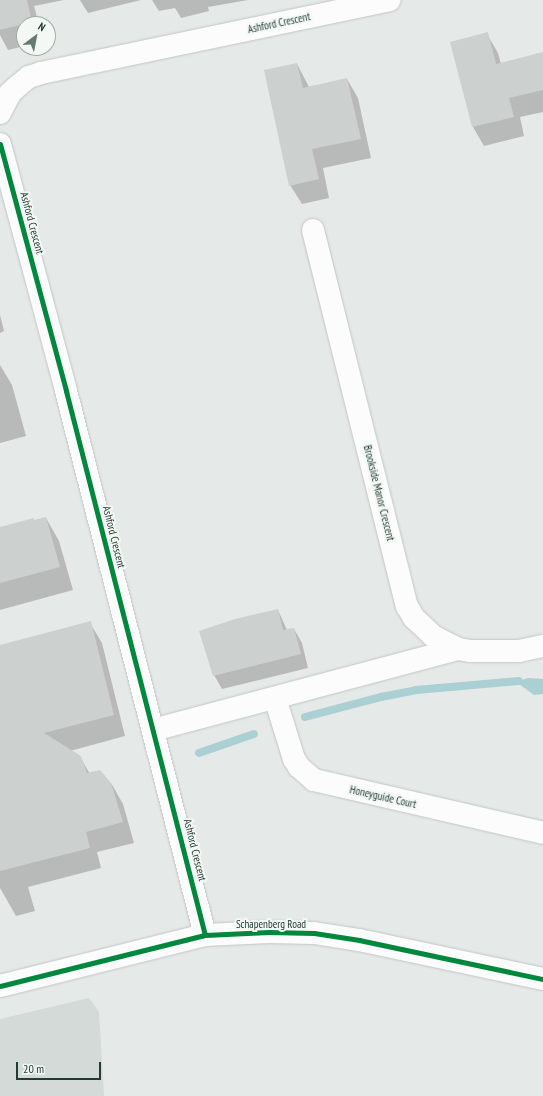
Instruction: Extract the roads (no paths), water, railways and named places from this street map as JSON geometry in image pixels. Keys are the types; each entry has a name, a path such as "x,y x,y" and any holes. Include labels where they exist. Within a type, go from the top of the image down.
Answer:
{"street":[{"name":"Ashford Crescent","path":"0,113 10,94 19,85 29,77 41,73 389,0"},
{"name":"Ashford Crescent","path":"0,144 66,391 205,935"},
{"name":"Brookside Manor Crescent","path":"312,230 407,606 414,618 433,636 458,649 470,651 519,651 543,646"},
{"path":"153,730 458,649"},
{"name":"Honeyguide Court","path":"275,698 294,759 302,770 314,780 543,833"},
{"name":"Schapenberg Road","path":"0,986 205,935 269,932 336,936 543,979"}],"water":[{"path":"528,678 543,679 543,694 534,695 519,684 519,681"}],"waterway":[{"path":"305,717 381,697 416,690 519,681"},
{"path":"199,753 254,734"}]}
